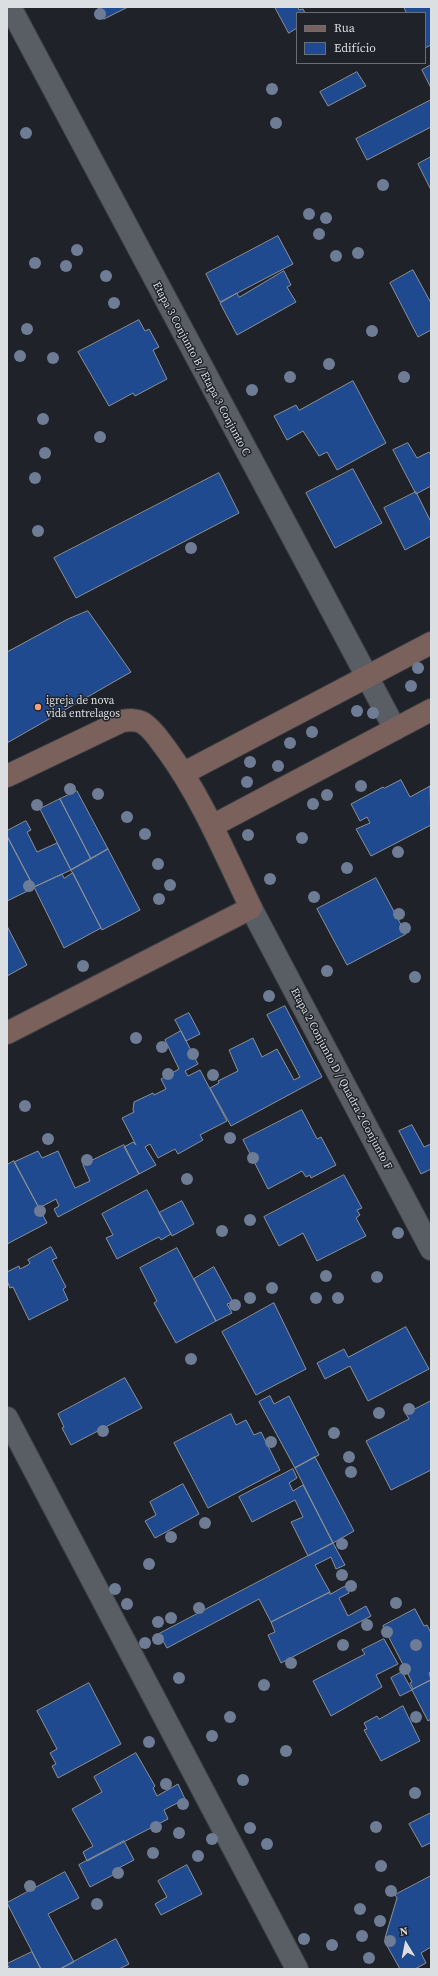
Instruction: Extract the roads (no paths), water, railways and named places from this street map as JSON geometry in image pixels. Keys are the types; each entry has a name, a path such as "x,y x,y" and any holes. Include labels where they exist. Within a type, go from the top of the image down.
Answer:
{"street":[{"name":"Etapa 3 Conjunto B / Etapa 3 Conjunto C","path":"10,7 395,729"},
{"path":"184,773 431,643"},
{"path":"212,826 431,710"},
{"path":"7,776 122,721 129,720 142,722 148,726 184,773 212,826 251,908 7,1033"},
{"name":"Etapa 2 Conjunto D / Quadra 2 Conjunto F","path":"251,908 431,1249"},
{"path":"7,1418 297,1969"}],"place":[{"name":"igreja de nova vida entrelagos","path":"38,707"}]}
